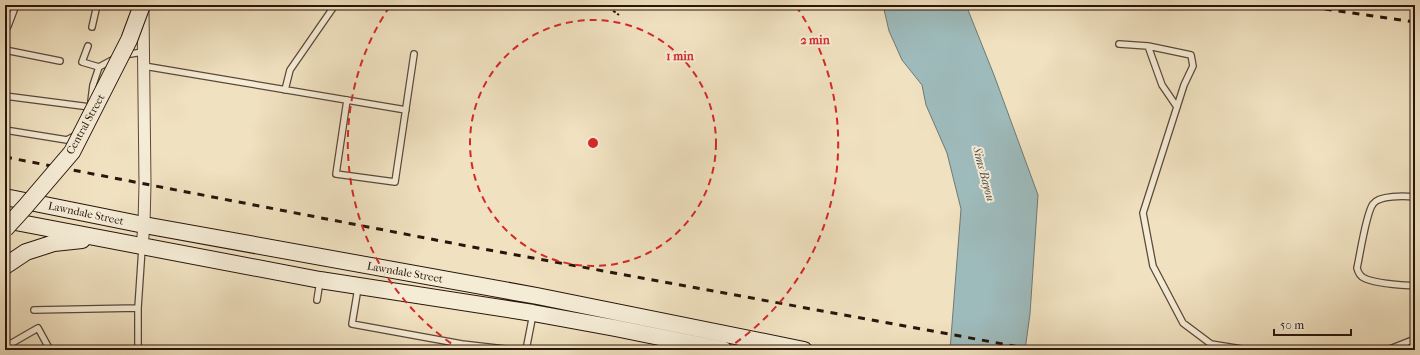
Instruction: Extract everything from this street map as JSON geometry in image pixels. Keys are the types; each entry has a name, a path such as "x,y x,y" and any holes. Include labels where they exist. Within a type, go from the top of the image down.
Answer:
{"main road":[{"name":"Central Street","path":"5,228 72,152 130,40 143,5"},
{"name":"Lawndale Street","path":"5,197 535,304 804,350"},
{"name":"Lawndale Street","path":"5,220 320,280 358,286 535,304 615,328 724,350"},
{"path":"5,266 26,252 54,242 102,238"}],"street":[{"name":"Central Street","path":"142,247 144,225 143,5"}],"lane":[{"path":"5,31 16,5"},
{"path":"92,27 97,5"},
{"path":"285,90 290,70 335,5"},
{"path":"1119,44 1148,46 1191,55 1193,66 1184,85 1143,213 1153,266 1182,323 1211,344 1248,350"},
{"path":"88,46 82,62 99,67"},
{"path":"1148,46 1162,85 1177,107"},
{"path":"5,50 60,61"},
{"path":"5,130 68,140 83,131 90,107 93,85 99,67 120,56 143,52"},
{"path":"347,100 336,174 395,182 414,54"},
{"path":"144,66 406,110"},
{"path":"5,96 90,107"},
{"path":"1415,197 1390,197 1377,200 1373,203 1369,212 1357,268 1358,272 1363,278 1373,281 1415,286"},
{"path":"138,350 138,308 142,247"},
{"path":"318,300 320,280"},
{"path":"358,286 352,324 462,344 514,350"},
{"path":"526,350 535,304"},
{"path":"34,310 138,308"},
{"path":"5,346 38,328 50,350"},
{"path":"1387,350 1415,339"}],"path":[{"path":"605,5 619,15"}],"water":[{"name":"Sims Bayou","path":"883,5 966,5 994,75 1038,195 1030,314 1025,350 950,350 961,209 947,153 926,105 922,85 902,60 889,31"}],"railway":[{"path":"1297,5 1415,22"},
{"path":"5,157 467,246 1036,350"}]}
